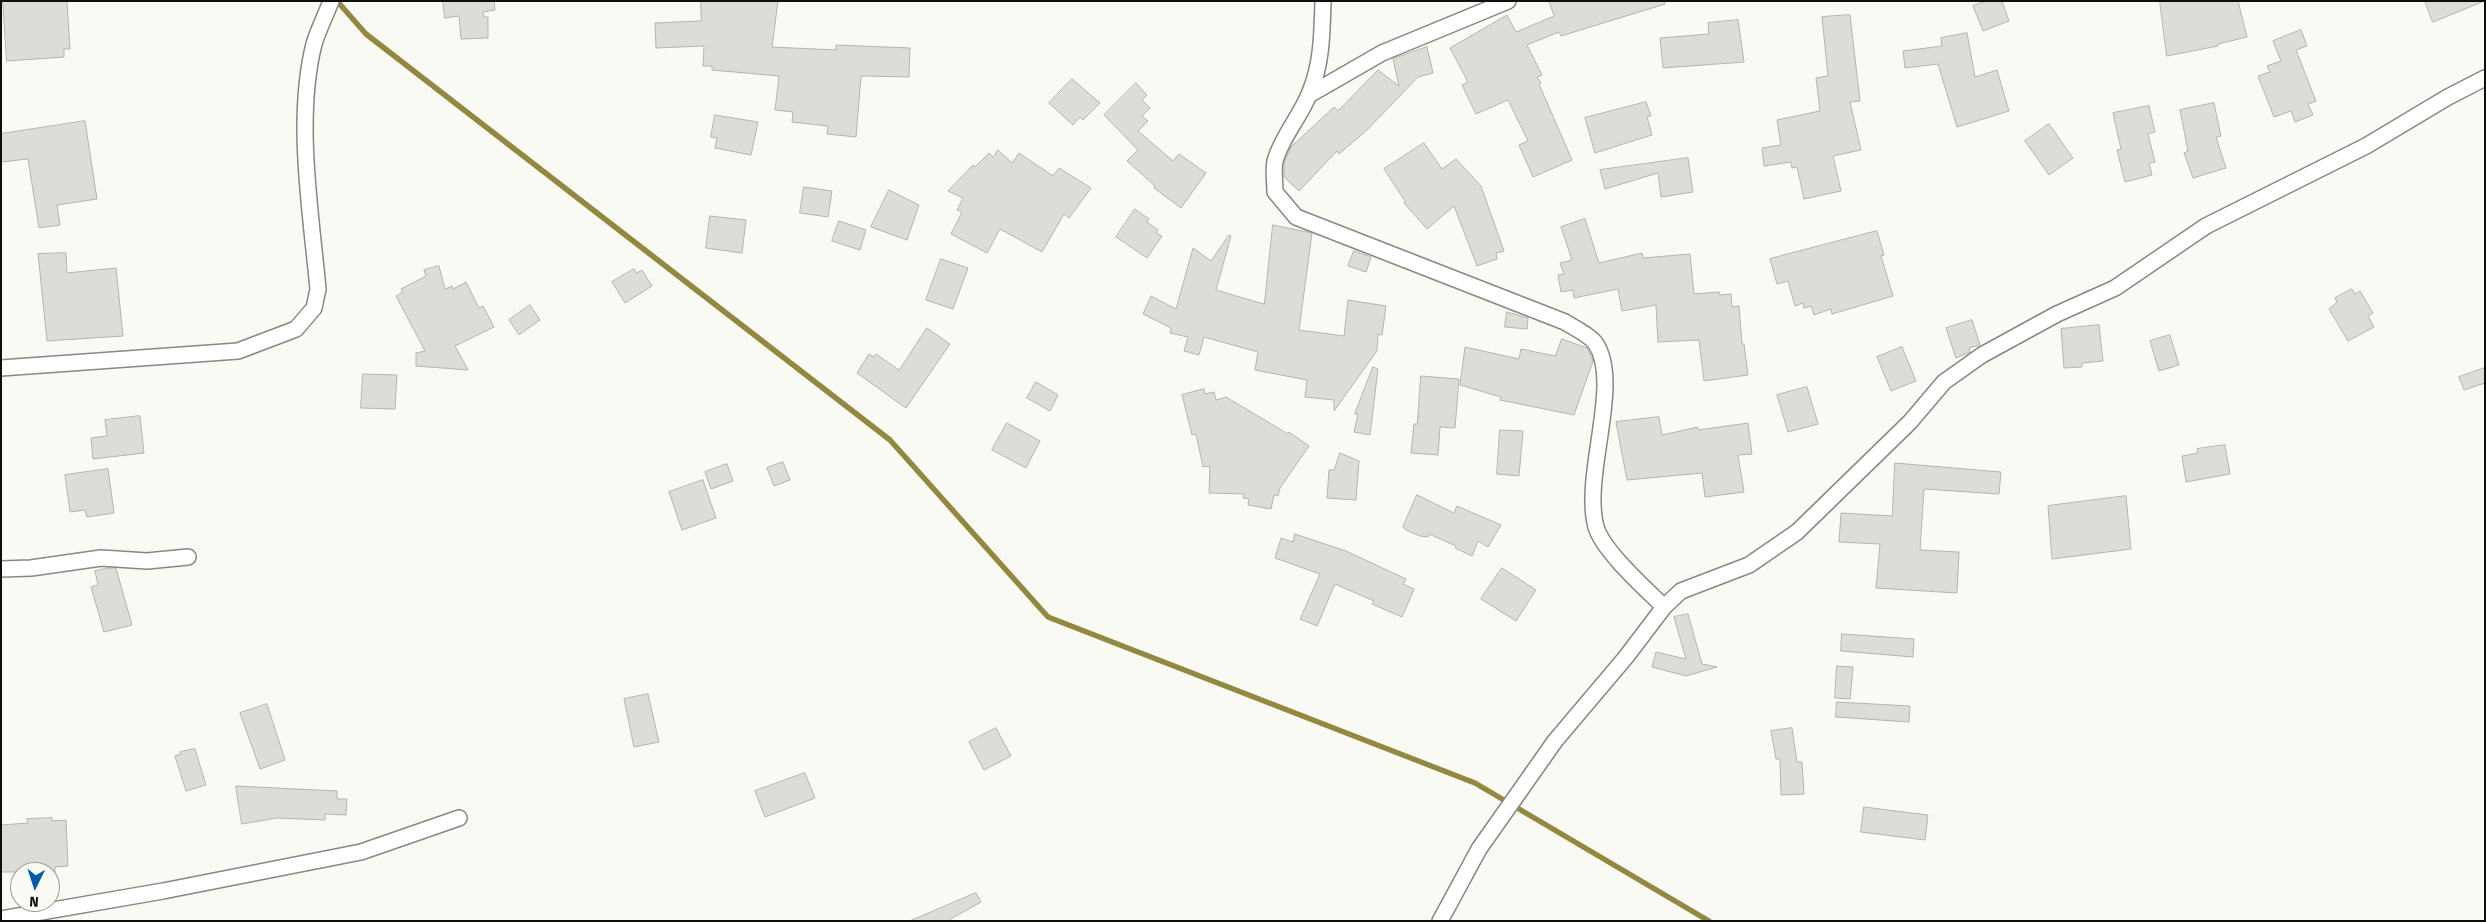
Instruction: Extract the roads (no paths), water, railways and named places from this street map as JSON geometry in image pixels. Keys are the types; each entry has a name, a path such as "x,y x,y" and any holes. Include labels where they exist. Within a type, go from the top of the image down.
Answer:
{"street":[{"path":"1,368 238,351 296,329 314,308 318,289 306,170 307,95 314,44 331,1"},
{"path":"1323,1 1322,50 1309,95 1287,132 1275,162 1275,192 1296,216 1565,322 1596,343 1606,373 1592,504 1596,529 1621,565 1664,607"},
{"path":"1309,95 1382,53 1508,1"},
{"path":"1440,921 1479,849 1554,741 1626,657 1664,607 1681,591 1749,565 1797,532 1910,422 1944,382 1982,355 2057,314 2115,288 2206,226 2366,146 2448,97 2485,78"},
{"path":"1,569 31,568 102,558 147,561 188,557"},
{"path":"1,918 163,891 361,852 459,818"}],"waterway":[{"path":"337,1 366,34 890,440 1048,617 1475,783 1709,921"}]}
